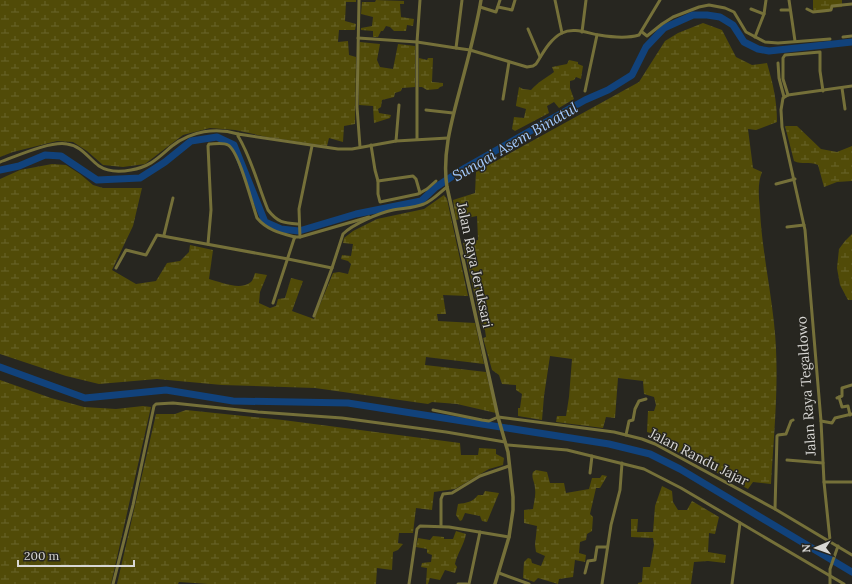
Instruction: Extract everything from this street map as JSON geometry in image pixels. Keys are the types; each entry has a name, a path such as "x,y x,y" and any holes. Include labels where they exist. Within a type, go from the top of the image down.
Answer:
{"street":[{"path":"359,0 357,106 360,147"},
{"path":"417,139 417,42 420,0"},
{"path":"456,48 462,0"},
{"name":"Jalan Raya Jeruksari","path":"481,0 448,138 445,174 446,186 498,418 505,442 513,497 513,510 509,537 495,584"},
{"path":"480,7 496,12 500,0"},
{"path":"498,7 512,10 515,0"},
{"path":"556,0 562,33"},
{"path":"582,32 586,0"},
{"path":"358,38 417,42 470,50 522,66 531,67 536,64 552,42 562,33 570,31 582,32 609,37 631,37 639,35 660,0"},
{"path":"755,37 764,14 766,0"},
{"path":"789,0 789,10 795,42"},
{"path":"807,9 815,12 830,10 832,6 852,4"},
{"path":"642,32 647,36 673,17 699,7 710,5 725,8 734,12 744,30 761,41 770,43 830,39"},
{"path":"750,9 764,14"},
{"path":"781,10 789,10"},
{"path":"528,29 534,47 540,57"},
{"path":"585,91 597,35"},
{"path":"844,37 852,36"},
{"path":"787,96 783,75 783,58 785,55 820,52 820,71 823,90"},
{"path":"502,99 509,62"},
{"path":"778,63 779,78 787,96"},
{"path":"787,96 852,86"},
{"path":"842,88 845,109"},
{"name":"Jalan Raya Tegaldowo","path":"787,96 781,103 782,127 805,230 821,421 824,482 830,540"},
{"path":"396,141 399,105"},
{"path":"426,110 454,113"},
{"path":"0,162 60,143 74,146 82,150 99,166 109,170 131,170 149,165 173,145 189,136 207,131 230,131 238,134 338,149 396,141 448,138"},
{"path":"238,134 254,169 268,210 281,222 299,224"},
{"path":"208,244 211,210 209,144 226,144 232,149 239,164 257,218 260,222 265,227 276,232 295,237 391,210 410,208 432,200 446,186"},
{"path":"371,145 378,181 378,194 380,202 420,193 428,189 436,181"},
{"path":"300,236 299,209 312,146"},
{"path":"378,181 412,176 416,179 420,193"},
{"path":"776,184 795,180"},
{"path":"164,235 173,198"},
{"path":"314,316 343,234 372,216"},
{"path":"786,227 804,225"},
{"path":"116,268 125,251 145,256 156,235 164,235 332,268"},
{"path":"273,303 295,237"},
{"path":"821,421 832,423 835,418 851,414 848,406 841,406 838,397 842,396 842,388 852,385"},
{"path":"626,433 629,421 633,420 639,401 646,399"},
{"path":"113,584 133,505 154,406 156,404 173,403 252,412 342,418 567,450 622,463 644,469 665,478 844,584"},
{"name":"Jalan Randu Jajar","path":"433,410 489,421 498,418 626,433 655,444 775,509 830,540 852,555"},
{"path":"775,509 777,436 786,434 789,423 793,420"},
{"path":"590,473 592,456"},
{"path":"788,460 823,463"},
{"path":"602,584 611,525 620,490 622,463"},
{"path":"441,526 441,499 443,494 452,493 480,476 509,466"},
{"path":"824,482 852,482"},
{"path":"732,584 740,522"},
{"path":"408,584 418,528 421,526 441,526 509,537"},
{"path":"458,584 468,584 480,532"},
{"path":"830,584 830,569 838,546"},
{"path":"585,573 588,561 595,560 597,547 607,548"},
{"path":"498,573 530,584"}],"green space":[{"path":"0,0 356,0 356,2 346,2 345,21 356,24 355,30 339,30 338,42 348,41 349,55 356,57 355,124 344,126 343,142 329,138 327,146 267,137 235,130 210,128 183,135 145,164 123,167 103,165 87,151 73,142 57,141 13,152 0,157"},
{"path":"376,0 404,1 404,4 400,4 401,17 414,19 413,26 407,25 406,31 394,31 390,27 386,26 378,37 373,37 373,31 361,30 361,28 372,26 373,17 361,14 362,2 375,2"},
{"path":"813,0 842,0 842,7 830,8 829,12 813,13"},
{"path":"703,23 722,30 736,57 752,65 767,63 773,85 776,106 777,122 756,130 748,129 753,168 762,172 759,182 761,225 776,343 776,404 771,484 753,482 748,489 664,445 661,436 647,432 648,411 654,411 656,405 654,397 644,394 643,381 618,378 615,418 606,417 603,428 556,422 557,416 566,416 572,359 550,356 542,420 518,416 518,408 520,408 522,394 516,390 516,385 502,384 499,375 492,370 483,338 486,337 485,330 482,329 463,243 478,240 477,216 456,220 453,200 475,193 476,172 639,82 665,41 678,33"},
{"path":"360,42 380,44 377,60 380,67 393,69 398,44 415,46 415,87 402,88 401,91 395,93 394,97 382,100 381,107 378,109 379,113 391,115 390,118 374,123 373,106 359,105"},
{"path":"419,58 427,60 428,58 433,58 432,82 443,83 443,86 438,89 427,90 419,87"},
{"path":"569,60 578,62 578,64 583,66 581,79 576,77 574,80 570,81 570,88 574,99 559,108 554,102 547,106 549,113 515,131 512,129 514,117 524,118 526,109 516,106 519,87 531,90 539,82 554,72 552,67 567,64"},
{"path":"785,126 797,126 821,149 837,152 852,146 852,181 837,182 824,187 818,165 794,161"},
{"path":"52,164 66,165 93,185 103,188 142,188 133,226 112,270 136,284 156,281 167,263 180,261 189,252 190,245 213,250 209,279 230,285 241,286 247,285 251,282 255,273 267,275 260,292 259,303 270,308 276,306 278,299 285,298 291,278 303,281 292,311 314,319 333,273 339,272 348,274 351,264 348,261 341,259 342,255 351,256 353,244 343,243 344,238 353,231 377,219 424,209 444,195 447,199 468,296 443,295 446,314 437,314 438,321 475,323 484,364 426,357 425,365 486,372 496,413 457,404 432,402 428,404 315,388 222,385 157,379 99,384 66,376 0,354 0,179 20,170"},
{"path":"852,234 852,300 848,300 840,285 837,268 839,249"},
{"path":"0,380 51,398 84,407 116,409 143,406 151,407 111,584 0,584"},
{"path":"186,410 283,420 460,443 461,455 478,455 479,448 496,449 496,454 504,458 503,465 489,469 455,489 434,492 432,510 416,508 413,533 399,533 398,543 403,544 398,550 393,552 392,570 377,568 376,584 208,584 179,582 178,584 117,584 156,414 175,414"},
{"path":"536,470 547,472 550,483 564,483 566,493 589,489 592,478 600,478 602,475 607,476 600,488 596,488 590,514 593,517 592,531 587,534 586,540 580,542 579,553 586,555 585,562 575,560 573,577 559,579 558,584 538,578 534,582 523,578 524,562 528,558 531,559 532,563 541,566 545,556 536,552 535,545 537,526 524,523 524,510 533,509 535,491 533,472"},
{"path":"662,486 672,491 673,502 678,510 687,510 692,501 719,517 715,534 709,533 708,552 726,555 725,563 708,561 694,562 691,584 638,584 642,582 643,567 650,567 654,545 653,538 631,537 631,519 638,519 637,532 653,532 655,506"},
{"path":"485,491 499,493 487,522 482,521 480,516 465,513 460,521 456,515 458,504 472,501 478,495 483,495"},
{"path":"456,531 466,534 456,560 455,564 457,567 455,573 445,570 440,580 430,578 428,584 426,584 427,568 421,567 422,563 431,562 432,555 427,553 427,549 416,547 418,538 430,540 433,536 444,537 444,539 453,539"}],"waterway":[{"name":"Sungai Asem Binatul","path":"0,170 19,166 45,155 61,156 97,180 140,178 165,162 191,141 217,137 234,145 265,222 281,229 299,231 356,214 421,201 436,187 465,168 585,100 608,90 632,75 646,47 664,28 693,15 720,17 733,25 744,42 758,49 769,51 852,42"},
{"path":"0,367 85,398 166,390 233,401 348,403 609,444 650,454 680,469 852,572"}]}
